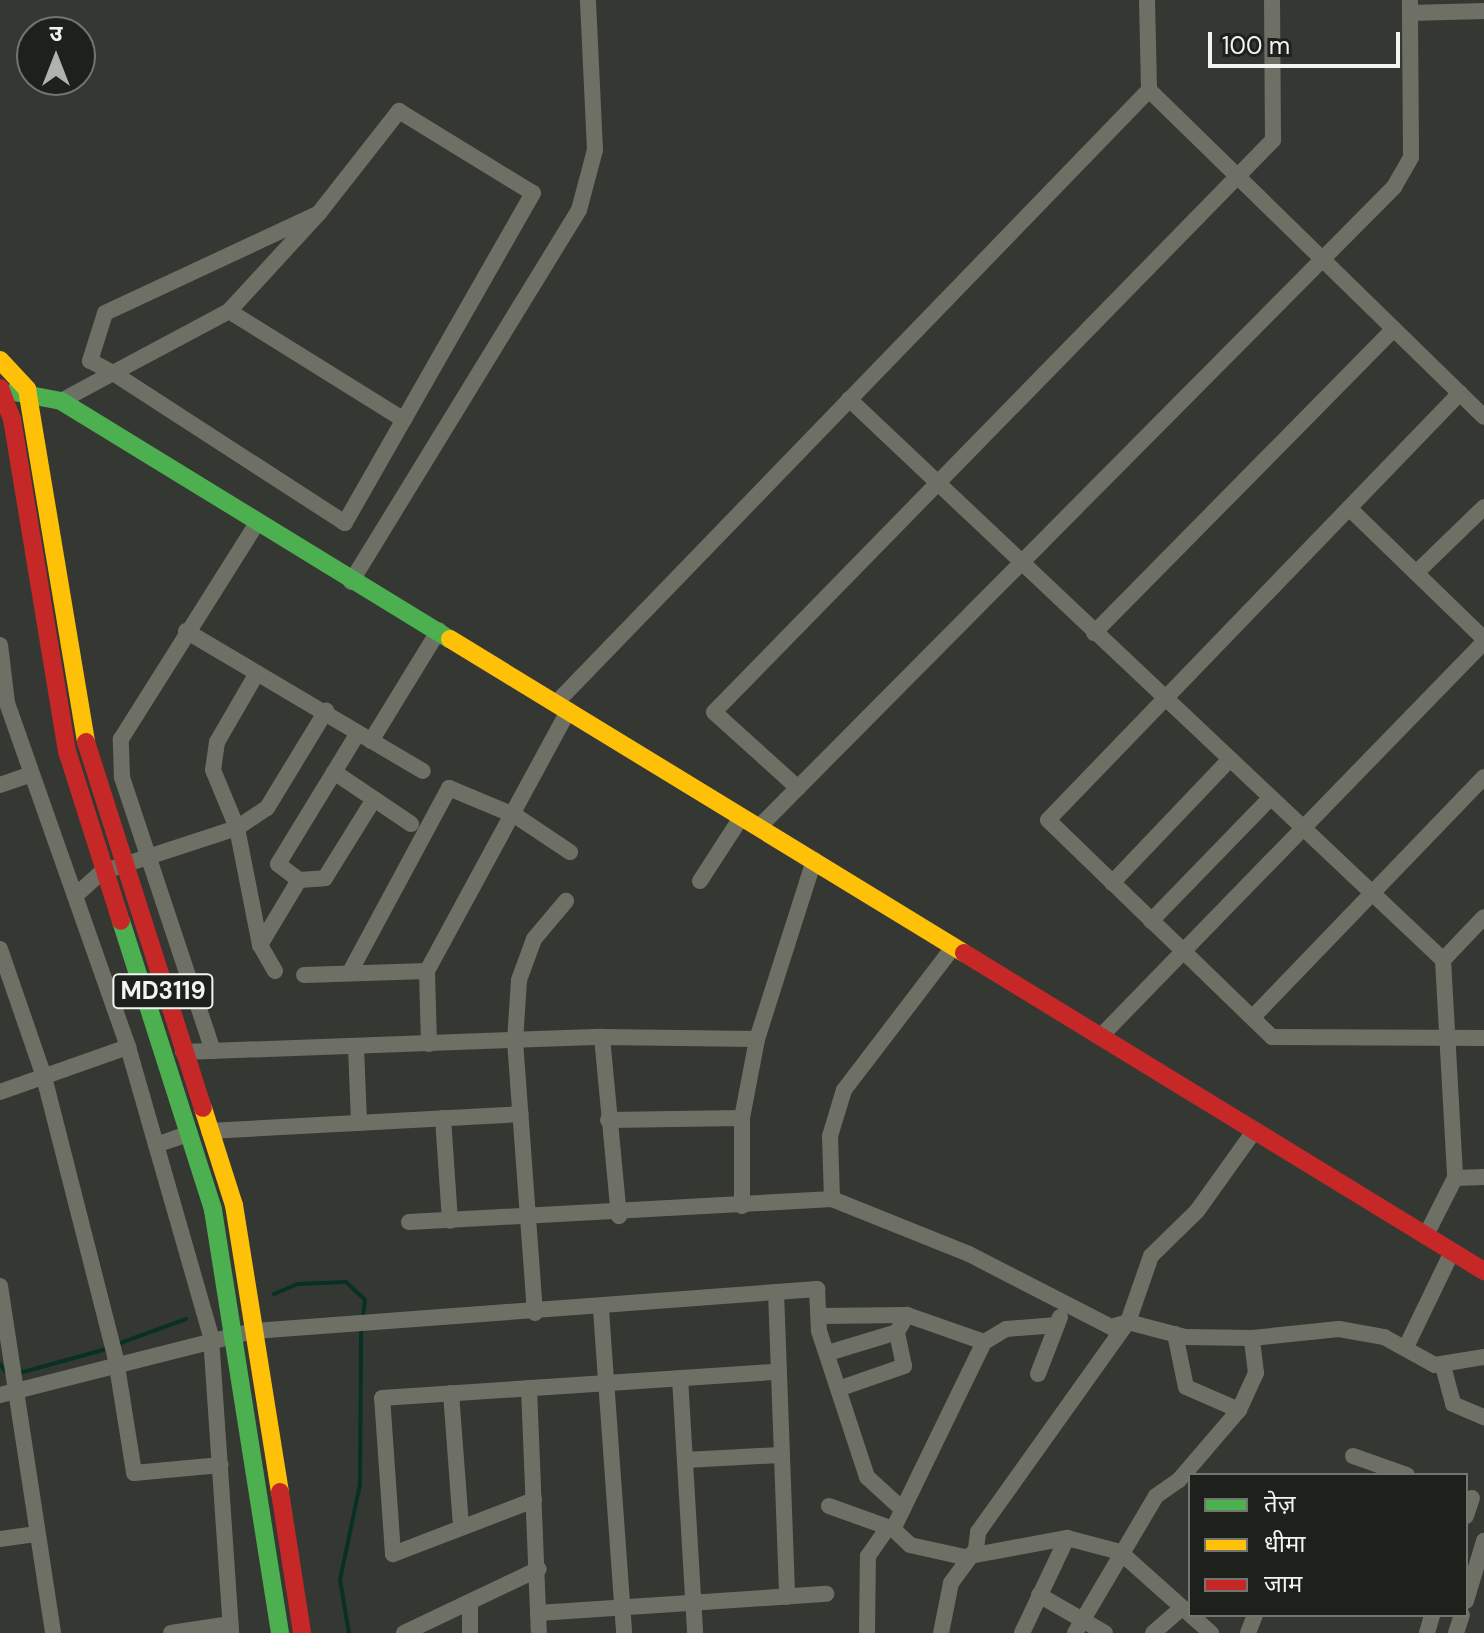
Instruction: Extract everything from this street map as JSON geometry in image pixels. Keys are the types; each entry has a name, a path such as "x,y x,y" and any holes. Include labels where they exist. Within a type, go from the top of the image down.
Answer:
{"main road":[{"path":"0,360 27,389"},
{"path":"3,391 27,389 61,401 351,582 439,630 1484,1271"},
{"name":"MD3119","path":"27,389 87,746 234,1205 302,1633"},
{"name":"MD3119","path":"3,391 67,751 102,872 213,1210 280,1633"}],"street":[{"path":"351,582 579,210 595,150 588,0"},
{"path":"1147,0 1149,90 1484,417"},
{"path":"798,788 714,712 1241,179 1273,140 1272,0"},
{"path":"759,827 1394,187 1411,157 1410,6 1484,11"},
{"path":"429,1044 427,971 516,816 563,706 849,399 1149,90"},
{"path":"61,401 113,373 229,311 319,213 399,111 533,193 345,523 113,373 90,361 105,313 319,213"},
{"path":"229,311 404,420"},
{"path":"1094,633 1394,329"},
{"path":"1460,393 1162,697 1048,820 1272,1037 1484,1038"},
{"path":"849,399 1443,960 1455,1178 1426,1235"},
{"path":"1416,573 1484,507"},
{"path":"1101,1036 1484,640 1349,508"},
{"path":"213,1051 152,856 122,777 121,739 186,631 257,523"},
{"path":"374,799 325,878 299,880 278,864 334,772 365,737 439,630"},
{"path":"186,631 423,771"},
{"path":"0,646 3,704 128,1047 211,1337 230,1628 171,1633"},
{"path":"257,673 217,742 213,770 237,828 260,945 275,971"},
{"path":"75,896 102,872 237,828 267,808 326,711"},
{"path":"1112,883 1229,760"},
{"path":"334,772 411,824"},
{"path":"0,785 29,775"},
{"path":"1253,1017 1484,777"},
{"path":"350,972 449,788 516,816 570,852"},
{"path":"1151,921 1270,798"},
{"path":"700,881 742,816"},
{"path":"742,1206 742,1118 757,1039 814,860"},
{"path":"260,945 299,880"},
{"path":"535,1313 531,1220 515,1041 523,961 566,901"},
{"path":"1443,960 1484,917"},
{"path":"832,1199 830,1136 844,1090 954,946"},
{"path":"0,949 44,1077 116,1360 134,1473 221,1465"},
{"path":"304,975 427,971"},
{"path":"183,1052 602,1037 757,1039"},
{"path":"602,1037 619,1216"},
{"path":"0,1092 128,1047"},
{"path":"356,1047 359,1123"},
{"path":"209,1131 521,1114"},
{"path":"443,1118 450,1221"},
{"path":"608,1120 742,1118"},
{"path":"941,1633 964,1557 1128,1322 1151,1256 1197,1211 1255,1130"},
{"path":"156,1145 188,1134"},
{"path":"1455,1178 1484,1177"},
{"path":"409,1222 619,1216 832,1199 969,1254 1064,1309 1111,1327 1128,1322 1175,1334 1252,1338 1339,1329 1406,1347 1443,1366 1484,1357"},
{"path":"1406,1347 1452,1252"},
{"path":"0,1286 18,1378 53,1633"},
{"path":"0,1395 18,1378 253,1331 368,1320 601,1310 817,1289 819,1316 828,1353 867,1477 901,1508"},
{"path":"776,1292 776,1372 787,1597"},
{"path":"1038,1374 1064,1309"},
{"path":"601,1310 624,1633"},
{"path":"819,1316 907,1315 984,1342"},
{"path":"841,1388 904,1366 897,1332 907,1315"},
{"path":"867,1633 868,1556 890,1529 984,1342 1006,1329 1057,1325"},
{"path":"828,1353 897,1332"},
{"path":"1175,1334 1186,1387 1239,1410"},
{"path":"1039,1595 1089,1627 1120,1552 1156,1496 1179,1480 1239,1410 1256,1373 1252,1338"},
{"path":"1443,1366 1453,1404 1484,1417"},
{"path":"534,1500 393,1554 382,1398 776,1372"},
{"path":"680,1378 695,1633"},
{"path":"529,1388 539,1569 539,1633"},
{"path":"451,1393 461,1526"},
{"path":"685,1460 780,1455"},
{"path":"1353,1456 1401,1473"},
{"path":"829,1506 890,1529 914,1546 964,1557 1067,1538 1120,1552 1188,1617"},
{"path":"0,1539 37,1534"},
{"path":"1022,1633 1067,1538"},
{"path":"1468,1594 1484,1541"},
{"path":"404,1633 539,1569"},
{"path":"538,1613 826,1594"},
{"path":"470,1602 470,1633"},
{"path":"1153,1633 1179,1610"}],"waterway":[{"path":"274,1294 298,1284 346,1282 365,1300 363,1317"},
{"path":"115,1345 186,1319"},
{"path":"349,1633 340,1580 360,1484 361,1326"},
{"path":"16,1374 107,1349"},
{"path":"0,1364 8,1375"}],"traffic: fast":[{"path":"14,392 61,401 450,639"},
{"path":"121,921 213,1210 280,1633"}],"traffic: slow":[{"path":"0,360 27,389 86,742"},
{"path":"450,639 964,953"},
{"path":"203,1108 234,1205 280,1492"}],"traffic: jam":[{"path":"0,388 12,419 67,751 121,921"},
{"path":"86,742 203,1108"},
{"path":"964,953 1484,1271"},
{"path":"280,1492 302,1633"}]}
